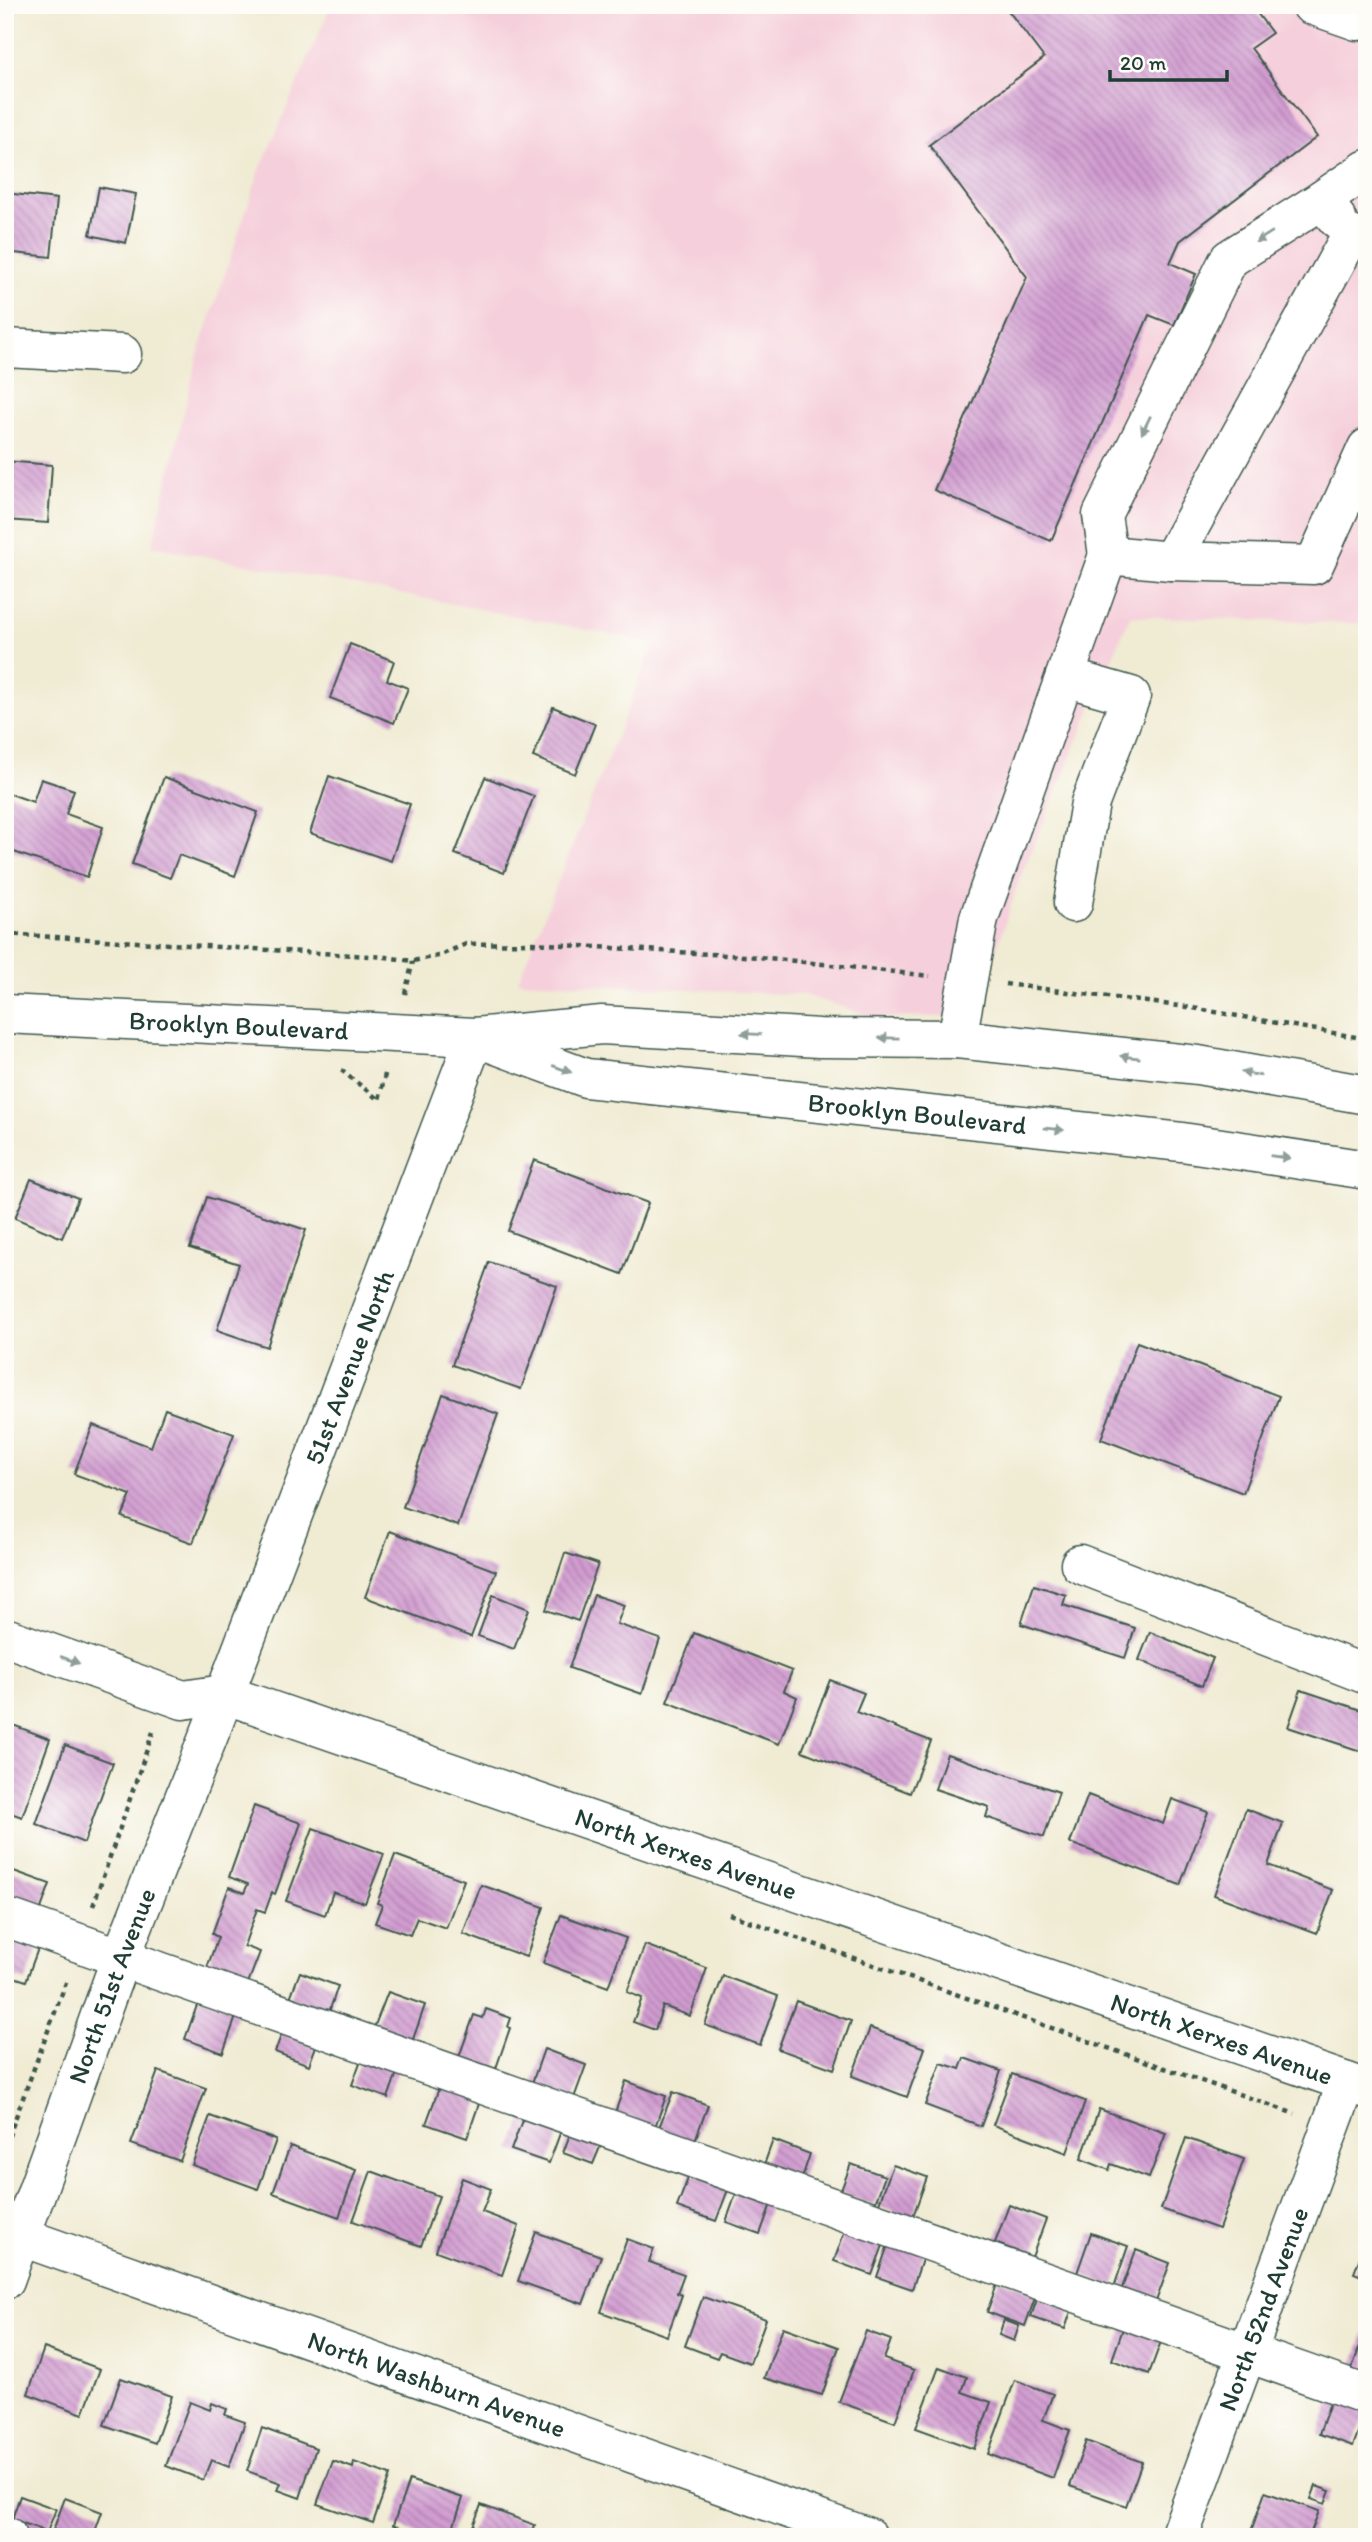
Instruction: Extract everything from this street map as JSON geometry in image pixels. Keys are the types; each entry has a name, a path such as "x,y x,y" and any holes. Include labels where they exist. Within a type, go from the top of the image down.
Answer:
{"street":[{"path":"1311,5 1357,21 1367,17"},
{"path":"957,1039 979,918 1108,555 1102,515 1229,258 1367,169"},
{"path":"1171,561 1359,245 1322,200"},
{"path":"5,348 122,354"},
{"path":"1108,555 1171,561 1314,565 1367,448"},
{"path":"1065,677 1131,696 1090,803 1073,903"},
{"name":"Brooklyn Boulevard","path":"6,1018 475,1037 602,1025 819,1038 957,1039 1198,1065 1367,1096"},
{"name":"Brooklyn Boulevard","path":"475,1037 586,1078 1182,1142 1367,1170"},
{"name":"51st Avenue North","path":"224,1694 475,1037"},
{"path":"1080,1564 1367,1675"},
{"name":"North Xerxes Avenue","path":"5,1637 183,1700 224,1694 1357,2086"},
{"name":"North 51st Avenue","path":"5,2280 13,2234 224,1694"},
{"path":"5,1917 1367,2395"},
{"name":"North 52nd Avenue","path":"1179,2537 1247,2353 1357,2086"},
{"name":"North Washburn Avenue","path":"13,2234 869,2537"}],"path":[{"path":"5,934 386,957 413,961 438,956 466,944 531,943 759,957 1187,1007 1367,1039"},
{"path":"721,1911 1295,2114 1302,2113"}],"shaded area":[{"path":"331,5 1367,5 1367,624 1130,616 1018,883 975,1016 876,1018 804,995 518,981 654,643 152,546 197,358 259,172"}],"building":[{"path":"1004,5 1251,5 1272,33 1251,48 1317,137 1180,241 1170,263 1196,274 1174,325 1149,315 1051,541 934,490 1027,277 929,145 1044,58"},
{"path":"99,187 136,194 126,243 90,235"},
{"path":"5,193 57,199 51,257 5,252"},
{"path":"5,461 52,465 48,523 5,520"},
{"path":"350,644 394,661 387,680 408,688 394,723 330,698"},
{"path":"553,707 595,724 575,774 533,757"},
{"path":"329,776 410,804 391,861 310,833"},
{"path":"164,777 258,812 235,876 179,855 170,878 132,864"},
{"path":"485,777 534,796 504,873 455,854"},
{"path":"41,779 74,790 66,814 103,827 87,877 5,849 5,792 33,802"},
{"path":"534,1160 648,1203 622,1274 508,1231"},
{"path":"31,1179 78,1198 62,1238 15,1218"},
{"path":"207,1197 306,1230 267,1347 217,1330 239,1264 190,1248"},
{"path":"489,1262 557,1286 521,1389 452,1365"},
{"path":"1137,1342 1279,1396 1243,1493 1101,1439"},
{"path":"443,1394 498,1414 458,1526 403,1507"},
{"path":"165,1409 234,1434 193,1543 122,1517 131,1495 74,1474 93,1425 151,1447"},
{"path":"390,1531 496,1571 471,1637 365,1597"},
{"path":"565,1553 598,1564 578,1621 546,1610"},
{"path":"1034,1585 1066,1595 1063,1605 1135,1628 1125,1658 1021,1624"},
{"path":"493,1595 529,1609 514,1649 478,1636"},
{"path":"594,1595 624,1605 617,1624 660,1639 642,1694 569,1668"},
{"path":"1150,1632 1213,1658 1202,1686 1139,1660"},
{"path":"694,1633 792,1671 784,1691 797,1697 779,1744 667,1702"},
{"path":"830,1680 864,1693 856,1712 931,1741 910,1793 802,1751"},
{"path":"1301,1690 1367,1712 1367,1753 1288,1727"},
{"path":"5,1722 50,1739 22,1817 5,1811"},
{"path":"65,1745 113,1763 84,1843 36,1824"},
{"path":"947,1754 1059,1792 1044,1837 986,1817 989,1807 935,1789"},
{"path":"1088,1795 1163,1824 1172,1799 1208,1812 1180,1885 1070,1843"},
{"path":"254,1806 301,1823 275,1894 272,1893 265,1912 257,1909 244,1946 260,1952 248,1983 207,1968 218,1937 212,1934 229,1887 244,1893 248,1884 229,1877"},
{"path":"1246,1809 1283,1823 1268,1865 1333,1890 1317,1933 1214,1895"},
{"path":"313,1828 384,1854 365,1903 333,1892 325,1915 286,1901"},
{"path":"395,1855 464,1880 446,1928 417,1918 410,1935 375,1923 382,1905 377,1903"},
{"path":"11,1870 50,1884 39,1914 5,1902 5,1885"},
{"path":"481,1885 544,1907 526,1957 463,1934"},
{"path":"561,1915 626,1938 608,1987 543,1963"},
{"path":"5,1930 40,1943 26,1981 5,1974"},
{"path":"645,1945 707,1968 690,2016 663,2006 655,2030 633,2022 642,1998 627,1992"},
{"path":"300,1972 338,1986 329,2012 290,1998"},
{"path":"723,1976 778,1996 760,2045 705,2025"},
{"path":"388,1992 425,2005 412,2042 374,2028"},
{"path":"200,1997 238,2011 223,2053 185,2039"},
{"path":"796,2001 851,2021 834,2069 778,2049"},
{"path":"486,2009 511,2018 495,2071 459,2057 474,2015 483,2018"},
{"path":"285,2025 319,2038 309,2065 275,2052"},
{"path":"870,2028 925,2048 907,2097 852,2076"},
{"path":"544,2049 586,2065 574,2098 532,2083"},
{"path":"363,2054 399,2067 388,2098 352,2085"},
{"path":"964,2058 1001,2071 981,2126 925,2105 941,2063 960,2069"},
{"path":"158,2071 206,2088 180,2161 131,2144"},
{"path":"1012,2074 1085,2101 1067,2153 993,2125"},
{"path":"442,2080 482,2095 467,2138 426,2124"},
{"path":"626,2081 666,2096 655,2127 615,2113"},
{"path":"673,2092 708,2105 694,2143 658,2130"},
{"path":"1099,2109 1166,2133 1149,2178 1111,2164 1109,2170 1081,2159"},
{"path":"524,2115 562,2128 549,2163 511,2150"},
{"path":"210,2116 276,2140 258,2189 192,2165"},
{"path":"572,2129 603,2140 593,2164 563,2153"},
{"path":"1186,2138 1244,2159 1219,2229 1161,2209"},
{"path":"773,2140 810,2154 802,2178 764,2165"},
{"path":"290,2146 356,2170 339,2217 273,2193"},
{"path":"851,2164 885,2176 874,2206 840,2193"},
{"path":"893,2165 927,2177 912,2219 878,2206"},
{"path":"371,2171 439,2196 421,2246 353,2221"},
{"path":"690,2173 729,2187 716,2221 677,2207"},
{"path":"462,2178 491,2189 482,2212 519,2226 502,2275 436,2251"},
{"path":"738,2188 772,2201 760,2234 726,2222"},
{"path":"1009,2205 1046,2219 1032,2257 995,2243"},
{"path":"847,2225 885,2240 872,2275 834,2261"},
{"path":"536,2232 601,2256 583,2304 518,2281"},
{"path":"1091,2233 1128,2246 1114,2287 1077,2273"},
{"path":"627,2239 654,2249 649,2262 684,2274 677,2293 682,2295 667,2336 601,2312"},
{"path":"890,2239 925,2251 912,2289 877,2277"},
{"path":"1367,2239 1367,2278 1354,2273"},
{"path":"1136,2250 1170,2263 1155,2304 1121,2291"},
{"path":"999,2279 1037,2292 1025,2326 987,2312"},
{"path":"1039,2293 1073,2305 1065,2329 1031,2317"},
{"path":"703,2297 766,2319 750,2363 720,2352 717,2358 685,2346"},
{"path":"1004,2320 1019,2326 1014,2341 999,2335"},
{"path":"1125,2323 1163,2336 1149,2374 1112,2360"},
{"path":"783,2327 839,2347 822,2395 764,2378"},
{"path":"866,2331 891,2340 884,2359 914,2370 895,2422 839,2402"},
{"path":"1365,2332 1367,2333 1367,2380 1350,2374"},
{"path":"44,2348 100,2369 83,2414 28,2394"},
{"path":"939,2367 967,2377 962,2392 991,2402 974,2449 916,2428"},
{"path":"121,2378 172,2396 155,2443 104,2425"},
{"path":"1015,2380 1053,2394 1043,2420 1070,2430 1053,2478 988,2454"},
{"path":"1332,2397 1367,2409 1353,2446 1319,2434"},
{"path":"190,2402 210,2410 212,2403 227,2409 225,2415 245,2422 229,2467 211,2460 203,2480 166,2466"},
{"path":"262,2428 316,2448 300,2498 278,2490 281,2483 247,2471"},
{"path":"1086,2441 1142,2462 1126,2506 1070,2486"},
{"path":"333,2461 353,2468 354,2462 390,2475 373,2523 317,2504"},
{"path":"409,2480 463,2498 450,2537 428,2537 393,2525"},
{"path":"1316,2486 1330,2491 1325,2504 1311,2499"},
{"path":"1265,2492 1319,2511 1311,2532 1314,2533 1312,2537 1249,2537"},
{"path":"20,2496 56,2509 47,2532 12,2519"},
{"path":"65,2498 102,2512 93,2537 51,2536"},
{"path":"481,2505 535,2525 531,2537 469,2537"}]}
